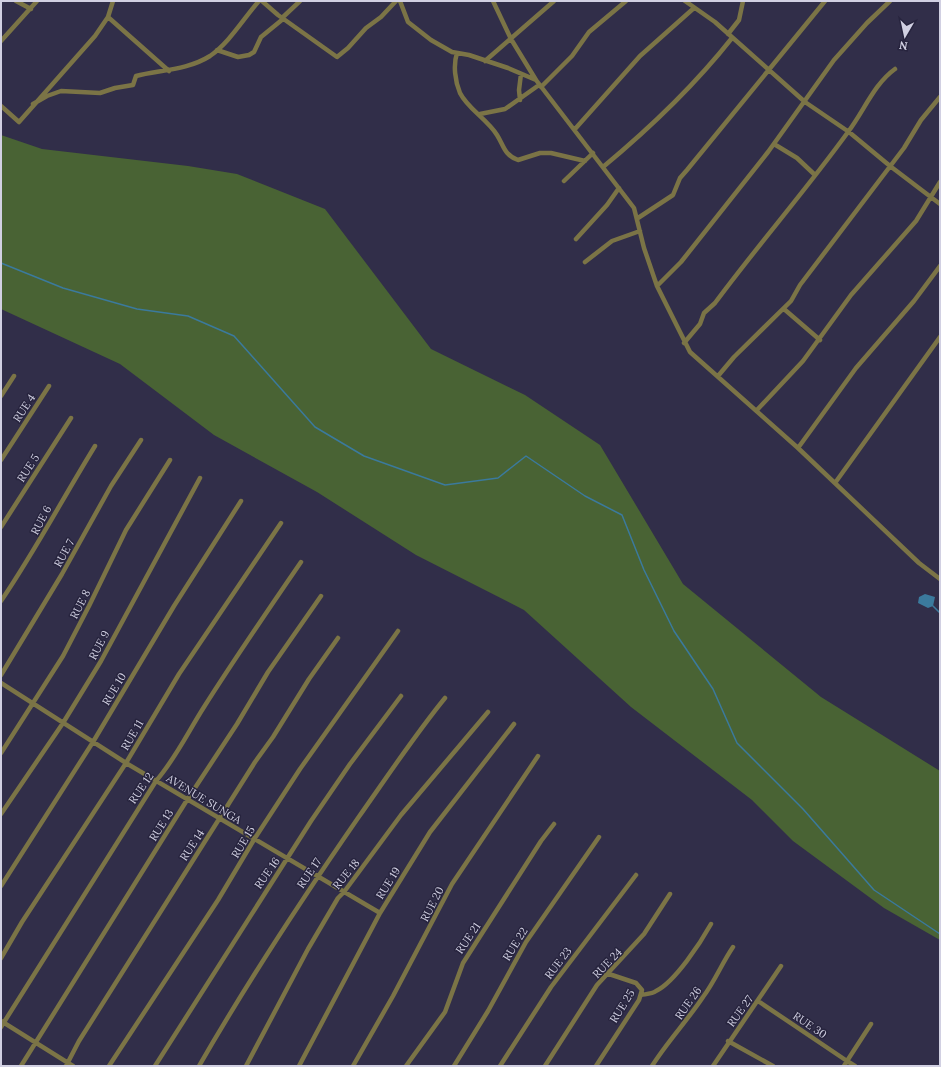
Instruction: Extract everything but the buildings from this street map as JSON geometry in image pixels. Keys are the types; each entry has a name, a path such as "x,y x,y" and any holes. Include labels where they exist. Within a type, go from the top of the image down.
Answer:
{"street":[{"path":"16,1 31,9"},
{"path":"1,41 37,1"},
{"path":"1,106 3,112 19,122 33,104 80,55 108,17 113,1"},
{"path":"33,104 47,96 61,91 100,93 115,88 133,85 136,76 169,70 201,60 217,50 261,1 282,19 337,57 348,48 366,28 381,17 396,1"},
{"path":"217,50 238,57 249,55 254,52 261,37 300,1"},
{"path":"400,1 406,18 411,25 431,40 457,53 469,55 536,80"},
{"path":"493,1 511,39 540,86 575,129 634,208 657,286 684,343 690,352 798,448 919,563 940,579"},
{"path":"485,61 554,1"},
{"path":"480,114 505,109 540,86 572,56 589,32 626,1"},
{"path":"728,34 739,20 743,1"},
{"path":"638,218 673,195 680,178 825,1"},
{"path":"657,286 696,242 774,144 805,102 816,84 846,46 890,1"},
{"path":"687,2 715,22 768,71 805,102 849,132 890,166 940,204"},
{"path":"575,129 598,106 640,56 694,8"},
{"path":"108,17 169,70"},
{"path":"603,167 658,120 710,65 732,38"},
{"path":"457,53 455,61 456,77 461,93 497,134 506,153 512,158 523,160 540,154 551,153 585,161"},
{"path":"684,343 700,324 704,313 715,303 791,208 814,175 849,132 882,80 895,69"},
{"path":"520,100 519,90 521,74"},
{"path":"718,376 734,357 791,301 800,285 904,148 921,120 940,97"},
{"path":"774,144 797,158 814,175"},
{"path":"564,181 593,153"},
{"path":"756,410 804,361 851,295 916,221 940,182"},
{"path":"576,239 607,205 619,188"},
{"path":"585,262 612,241 640,231"},
{"path":"798,448 856,368 914,301 940,266"},
{"path":"784,308 820,340"},
{"path":"835,483 940,337"},
{"path":"1,396 14,376"},
{"name":"RUE 4","path":"1,460 49,386"},
{"name":"RUE 5","path":"1,527 71,418"},
{"name":"RUE 7","path":"1,674 62,574 111,486 141,440"},
{"name":"RUE 6","path":"1,601 34,551 59,505 95,446"},
{"name":"RUE 8","path":"1,753 63,656 126,530 170,460"},
{"name":"RUE 9","path":"1,814 63,723 101,661 200,478"},
{"name":"RUE 10","path":"1,886 93,742 174,606 241,501"},
{"name":"RUE 11","path":"1,958 39,896 126,763 180,674 282,523"},
{"name":"RUE 12","path":"2,1023 156,781 176,756 200,713 246,642 301,562"},
{"name":"RUE 13","path":"21,1066 187,800 237,724 268,672 321,596"},
{"name":"RUE 15","path":"109,1066 218,900 255,838 300,769 398,630"},
{"name":"RUE 14","path":"69,1065 79,1040 255,762 273,738 309,679 338,638"},
{"name":"AVENUE SUNGA","path":"1,684 33,702 63,723 187,800 255,838 380,913"},
{"name":"RUE 16","path":"155,1066 311,820 350,764 401,696"},
{"name":"RUE 17","path":"199,1066 269,949 413,738 445,698"},
{"name":"RUE 18","path":"246,1066 308,949 338,898 404,811 488,712"},
{"name":"RUE 19","path":"299,1066 380,913 430,832 514,724"},
{"name":"RUE 20","path":"353,1066 393,996 452,884 538,756"},
{"name":"RUE 21","path":"406,1066 445,1012 462,963 541,841 554,824"},
{"name":"RUE 22","path":"454,1066 491,1006 526,942 599,837"},
{"name":"RUE 23","path":"500,1066 551,987 636,875"},
{"name":"RUE 24","path":"545,1066 606,973 631,951 670,894"},
{"path":"641,995 654,992 663,987 698,946 711,924"},
{"name":"RUE 26","path":"652,1066 704,996 720,966 733,948"},
{"name":"RUE 27","path":"713,1066 781,966"},
{"name":"RUE 25","path":"596,1066 641,995 642,990 636,983 606,973"},
{"name":"RUE 30","path":"758,1001 855,1066"},
{"path":"2,1023 69,1065"},
{"path":"844,1066 871,1024"},
{"path":"728,1042 773,1066"}],"green space":[{"path":"1,135 42,149 188,166 237,174 325,209 431,349 525,395 600,445 683,584 821,697 940,771 940,940 884,908 793,841 752,800 631,707 524,610 416,555 317,492 214,435 120,364 1,309"}],"water":[{"path":"925,594 935,597 933,606 928,608 918,603 919,597"}],"waterway":[{"path":"1,263 63,288 137,309 188,316 234,336 315,427 364,456 445,485 498,478 526,456 585,496 622,515 644,570 674,631 713,689 737,743 803,809 874,890 940,934"},
{"path":"933,606 940,613"}]}
